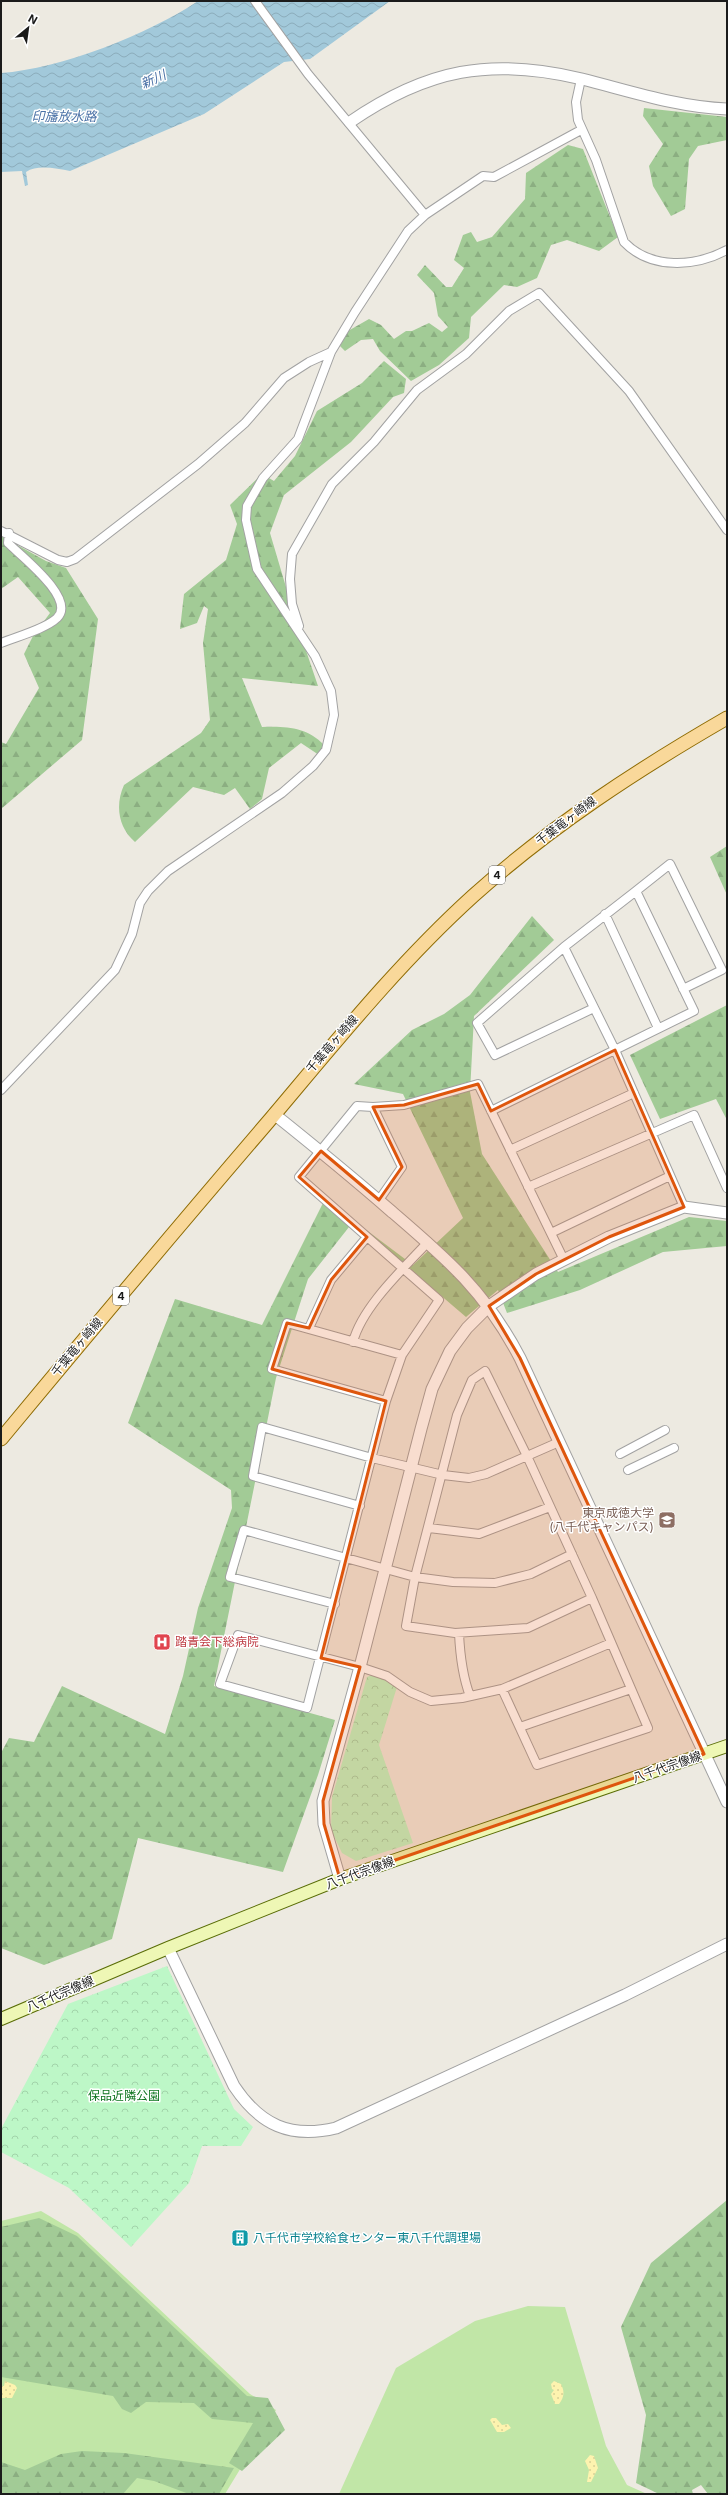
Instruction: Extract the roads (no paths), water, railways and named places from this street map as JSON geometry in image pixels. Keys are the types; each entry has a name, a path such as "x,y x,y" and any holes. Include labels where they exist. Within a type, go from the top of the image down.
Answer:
{"main road":[{"name":"千葉竜ヶ崎線","path":"1,1439 376,994 446,922 522,854 604,793 650,762 727,718"},
{"name":"八千代宗像線","path":"1,2019 168,1948 340,1879 727,1746"}],"street":[{"path":"254,1 308,74 350,122 425,215"},
{"path":"350,122 408,89 443,76 486,68 520,68 581,79 676,103 727,109"},
{"path":"581,79 576,102 581,130 596,160 624,242 632,250 645,258 676,263 697,262 727,250"},
{"path":"1,1090 115,970 132,934 140,903 148,890 168,870 282,793 314,766 326,750 334,715 331,692 315,656 257,569 246,520 247,506 263,478 298,439 331,352 384,266 413,225 425,215 483,176 494,177 581,130"},
{"path":"301,634 292,604 290,579 292,554 332,484 374,442 417,390 466,354 509,311 540,293 629,391 727,530"},
{"path":"5,532 58,560 68,562 75,559 198,464 246,423 284,378 309,362 331,352"},
{"path":"1,643 57,618 62,610 61,601 55,590 8,543 5,532"},
{"path":"594,1008 495,1055 477,1023 564,947 670,864 722,970 683,989"},
{"path":"491,1111 694,1010 636,891"},
{"path":"605,914 658,1028"},
{"path":"564,947 616,1050 684,1207"},
{"path":"564,1260 478,1084 404,1104 373,1107 358,1106 299,1177 439,1300 402,1355 386,1401 322,1658 307,1708 220,1684 238,1635 322,1658 360,1667 387,1676 410,1692 431,1701 470,1696 502,1689 611,1643"},
{"path":"510,1150 634,1093"},
{"path":"373,1107 402,1167 379,1200"},
{"path":"274,1114 321,1151 456,1267 488,1306 517,1352 727,1802"},
{"path":"528,1187 694,1115 727,1188"},
{"path":"551,1233 670,1176"},
{"path":"340,1879 324,1824 323,1800 360,1667 384,1567 412,1468 420,1429 439,1373 450,1351 467,1328 488,1306 536,1274 609,1237 684,1207 727,1213"},
{"path":"309,1328 331,1280 367,1237"},
{"path":"353,1342 357,1326 403,1268 428,1242"},
{"path":"386,1401 272,1369 287,1323 402,1355"},
{"path":"502,1689 537,1765 648,1728 592,1598 572,1554 527,1456 485,1371 472,1380 457,1415 443,1475 415,1577 406,1626 437,1632 459,1633 528,1628 592,1598"},
{"path":"360,1506 253,1476 262,1427 412,1468 443,1475 469,1478 486,1474 559,1442"},
{"path":"620,1454 665,1430"},
{"path":"628,1470 674,1448"},
{"path":"429,1528 479,1534 550,1507"},
{"path":"335,1604 230,1577 244,1530 384,1567 415,1577 453,1582 495,1583 531,1574 572,1554"},
{"path":"459,1633 463,1675 470,1696"},
{"path":"520,1727 631,1689"},
{"path":"168,1948 234,2086 245,2102 252,2111 276,2126 304,2133 336,2128 625,1995 727,1944"}],"water":[{"name":"印旛放水路","path":"198,1 390,1 310,59 284,62 204,114 70,171 36,168 26,172 28,185 25,186 22,171 1,172 1,73 50,65 103,48 155,26"}],"place":[{"name":"東京成徳大学 (八千代キャンパス)","path":"667,1520"},
{"name":"踏青会下総病院","path":"162,1642"},
{"name":"八千代市学校給食センター東八千代調理場","path":"240,2238"}],"water label":[{"name":"新川","path":"153,79"}],"park label":[{"name":"保品近隣公園","path":"124,2096"}]}
